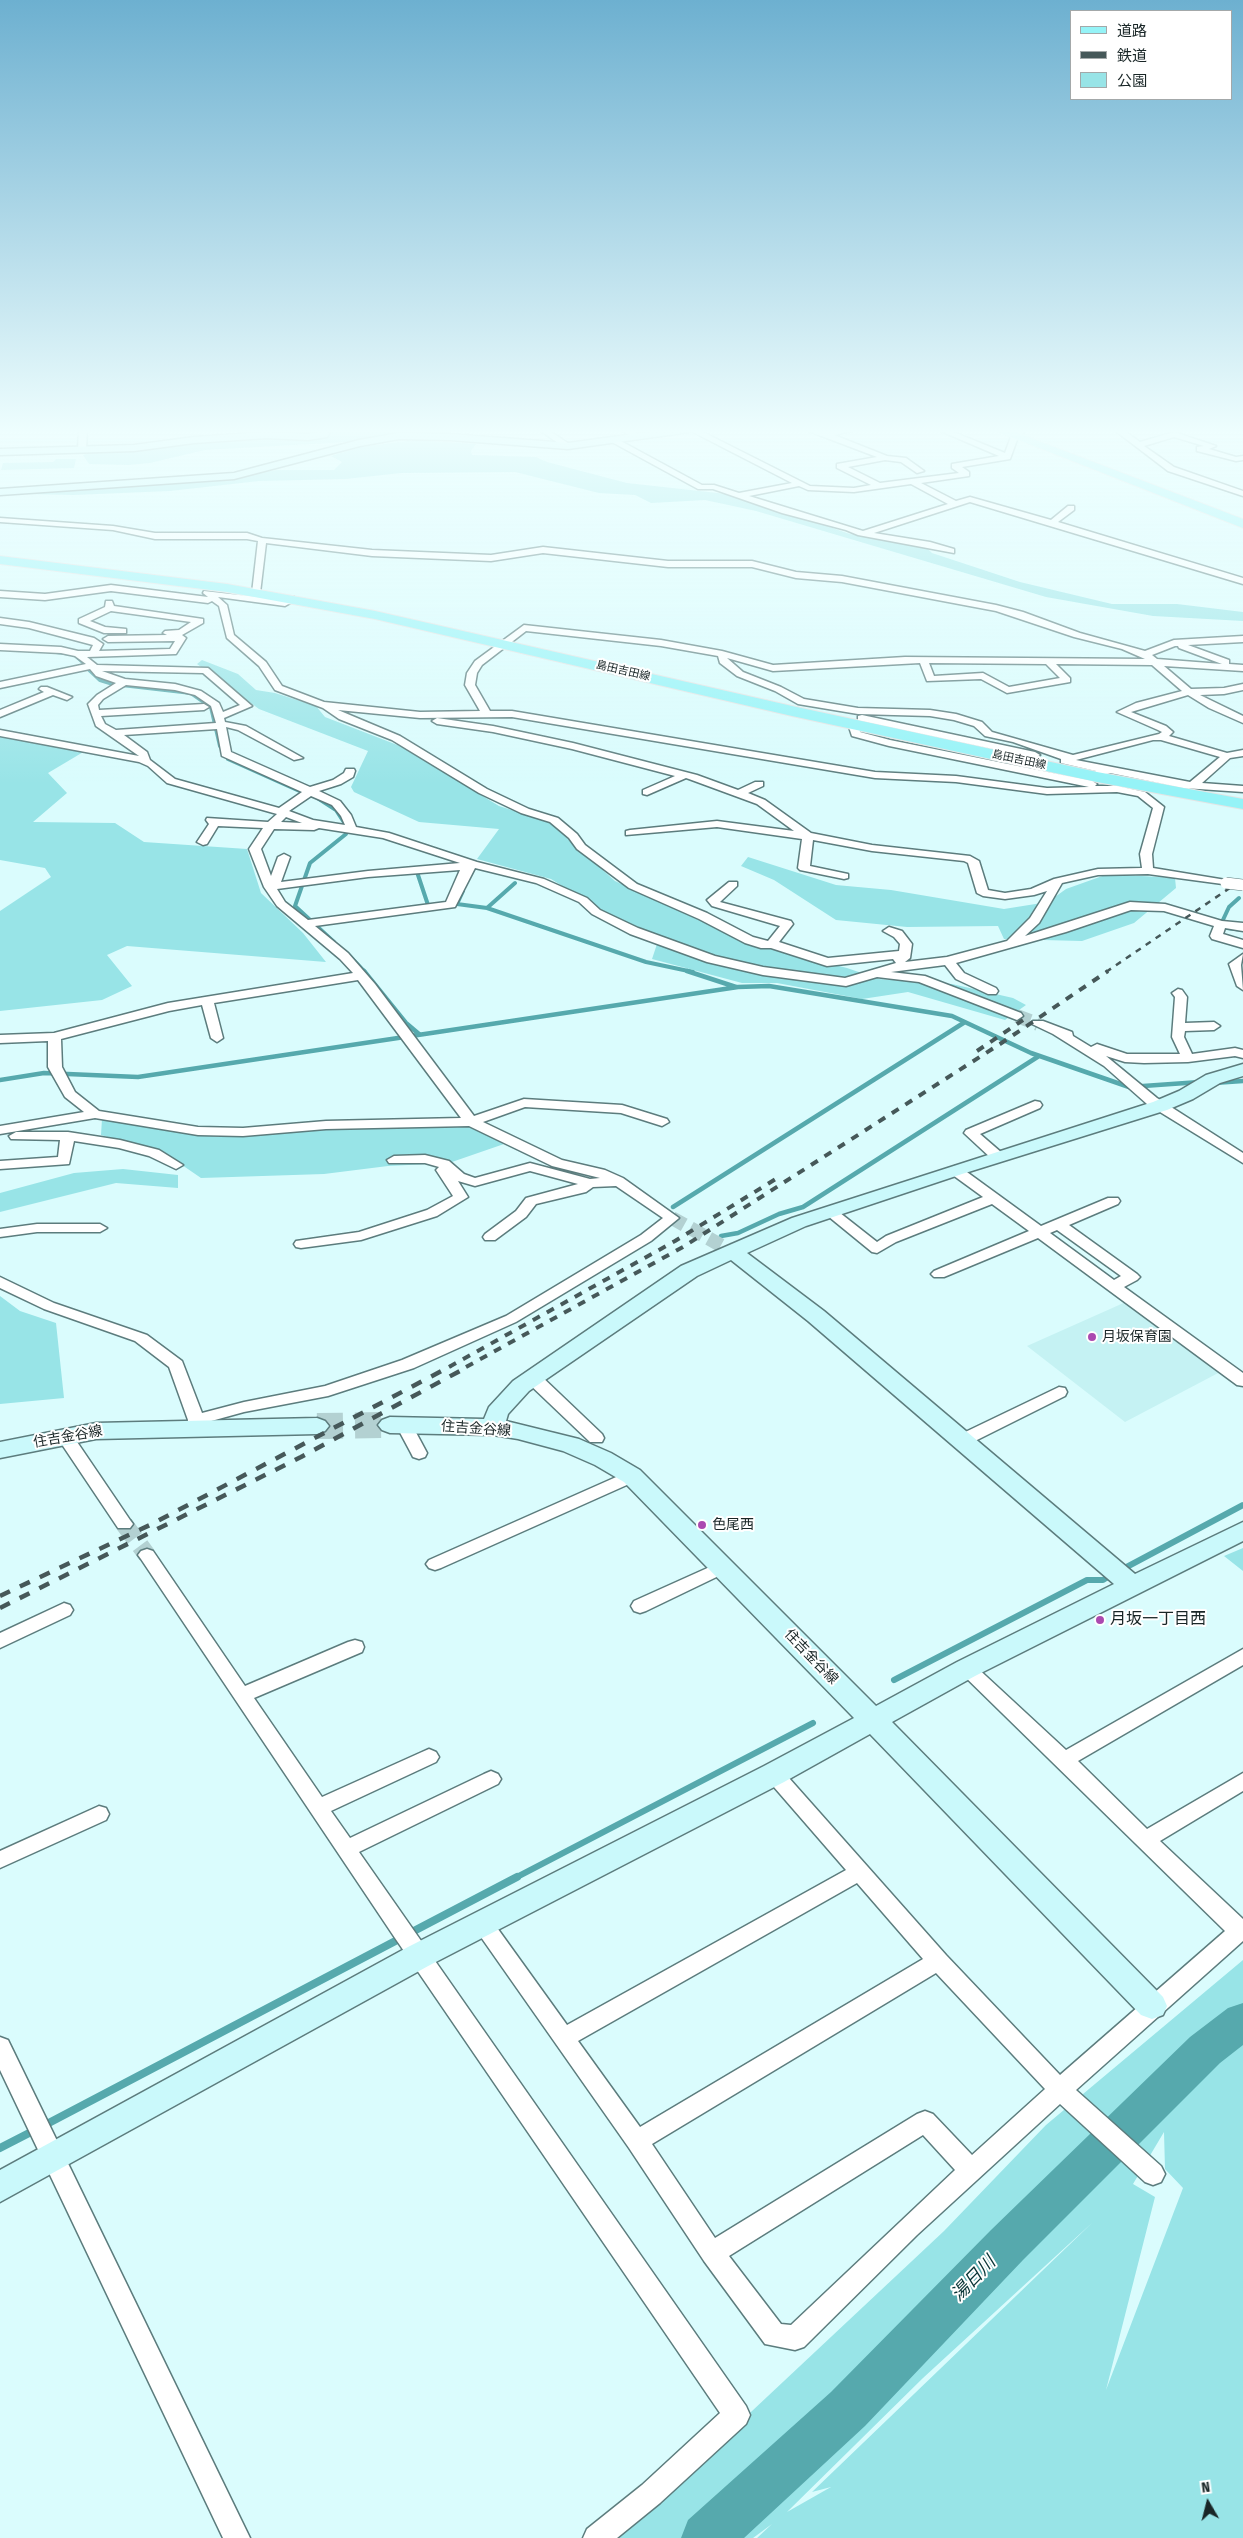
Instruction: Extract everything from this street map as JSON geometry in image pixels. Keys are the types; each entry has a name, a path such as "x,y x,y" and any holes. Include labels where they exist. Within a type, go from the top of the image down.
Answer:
{"main road":[{"name":"島田吉田線","path":"0,560 153,578 212,603 256,593 375,614 796,706 851,716 1096,780 1243,804"}],"street":[{"path":"256,593 261,547"},
{"path":"325,547 372,553 491,558 543,550 668,564 752,564 796,575 842,579 996,608 1077,635 1145,654 1189,692 1212,706 1243,720"},
{"path":"939,547 951,551"},
{"path":"1132,547 1243,581"},
{"path":"0,594 45,597 111,588 223,605 230,636 263,664 278,688 322,705 343,717 396,738 484,791 526,811 554,820 573,836 581,847 634,886 703,916 749,940 765,945 772,944 827,962 904,954"},
{"path":"128,596 198,606 201,610 198,619 212,603"},
{"path":"212,603 181,633 104,630 82,621 110,605 212,603 285,603 291,599"},
{"path":"0,647 62,650 78,654 173,652 181,638 212,603"},
{"path":"0,621 29,625 91,640 98,644 93,654"},
{"path":"486,713 470,685 472,673 478,663 524,628 652,641 722,654 773,668 838,666 860,662 924,661 1152,662 1239,668"},
{"path":"108,639 181,638"},
{"path":"1145,654 1174,643 1243,639"},
{"path":"1174,643 1223,660 1239,668"},
{"path":"78,654 99,674 122,684 175,687 198,693 216,705 226,754 307,793 336,803 346,815 343,828"},
{"path":"722,654 723,661 740,674 778,689 796,706"},
{"path":"924,661 930,678 983,676 1007,690 1067,680 1048,661"},
{"path":"0,685 92,667 205,670 247,706 221,723 209,726 114,733"},
{"path":"22,680 67,697"},
{"path":"122,684 93,704 101,726 114,733 171,781 283,813 311,823 385,835 471,865 540,881 583,900 596,912 634,931 711,959 763,971 846,982 899,966 948,961 1010,942 1062,929 1130,906 1164,908 1218,924 1243,927"},
{"path":"1162,736 1168,732 1122,712 1139,705 1189,692 1224,691 1243,687"},
{"path":"0,714 53,692"},
{"path":"322,705 420,715 512,714 628,735 671,739 845,772 956,779 1047,791 1096,780 1243,789"},
{"path":"95,713 204,707"},
{"path":"851,716 930,713 956,717 978,724 990,734 1073,758 1162,736 1228,756 1243,753"},
{"path":"420,715 438,721 492,729 572,746 685,775 761,802 808,836"},
{"path":"221,723 242,728 298,758"},
{"path":"0,727 44,738 44,740"},
{"path":"0,733 145,758"},
{"path":"65,737 145,758"},
{"path":"1193,785 1228,756"},
{"path":"0,1282 49,1306 141,1338 176,1365 195,1424 244,1407 328,1391 408,1364 511,1318 638,1243 672,1218 618,1182 600,1173 557,1163 471,1122 344,956 281,904 255,848 270,826 307,793 337,782 349,775 350,771"},
{"path":"648,792 685,775"},
{"path":"1096,780 1117,789 1141,794 1159,807 1146,854 1148,871"},
{"path":"740,793 759,784"},
{"path":"203,842 213,822 303,828 343,828"},
{"path":"630,833 717,824 808,836 872,848 966,858 973,861 983,893 997,895 1034,892 1058,881 1098,872 1148,871 1243,885"},
{"path":"808,836 804,868 844,876"},
{"path":"272,887 284,857"},
{"path":"272,887 312,881 471,865"},
{"path":"306,924 452,902 471,865"},
{"path":"1010,942 1035,920 1058,881"},
{"path":"733,884 713,900 716,904 787,924 772,944"},
{"path":"1218,924 1216,936 1243,944"},
{"path":"857,979 866,971 904,958 906,944 898,934 889,932"},
{"path":"1243,958 1235,964 1243,986"},
{"path":"948,961 960,976 992,991"},
{"path":"873,974 921,979 1017,1016"},
{"path":"0,1040 54,1036 168,1007 360,976"},
{"path":"1178,993 1180,997 1178,1036 1188,1058"},
{"path":"207,1000 217,1038"},
{"path":"1038,1024 1078,1039 1108,1054 1125,1058 1188,1058 1240,1052"},
{"path":"1178,1027 1214,1026"},
{"path":"1058,1032 1101,1058 1160,1106 1236,1147 1243,1158"},
{"path":"54,1036 58,1073 70,1094 95,1114"},
{"path":"493,1427 497,1412 508,1397 689,1271 799,1222 997,1156 1160,1106 1207,1082 1243,1070"},
{"path":"0,1130 95,1114 198,1131 243,1132 326,1125 471,1122 524,1103 622,1109 662,1122"},
{"path":"997,1156 971,1133 1035,1105"},
{"path":"0,1138 26,1134 68,1136 120,1144 154,1153 176,1165"},
{"path":"0,1166 64,1161 68,1136"},
{"path":"394,1160 425,1159 444,1164 459,1177 475,1182 530,1167 590,1183 618,1182"},
{"path":"301,1244 361,1236 432,1212 462,1197 437,1163"},
{"path":"955,1170 992,1199 1243,1381"},
{"path":"490,1236 521,1214 531,1201 582,1189 590,1183"},
{"path":"830,1212 877,1249 891,1239 992,1199"},
{"path":"939,1274 1113,1201"},
{"path":"1058,1224 1132,1277 1113,1286"},
{"path":"0,1233 36,1228 100,1228"},
{"path":"733,1252 816,1316 1122,1576"},
{"path":"533,1378 596,1438"},
{"path":"963,1440 1059,1392"},
{"name":"住吉金谷線","path":"0,1450 65,1437 125,1429 195,1424 317,1426"},
{"path":"397,1425 419,1453"},
{"name":"住吉金谷線","path":"397,1425 493,1427 571,1445 632,1476 646,1488 1152,2006"},
{"path":"65,1437 124,1524"},
{"path":"435,1564 632,1476"},
{"path":"0,2187 45,2139 410,1944 483,1924 874,1721 966,1669 1122,1576 1243,1531"},
{"path":"147,1555 410,1944 737,2414 651,2494 596,2538"},
{"path":"640,1606 723,1567"},
{"path":"0,1641 64,1610"},
{"path":"242,1695 355,1647"},
{"path":"1064,1760 1243,1656"},
{"path":"483,1924 637,2141 712,2253 774,2335 795,2338 909,2227 972,2172 1152,2006 1241,1930 966,1669"},
{"path":"318,1808 429,1756"},
{"path":"774,1774 938,1961 1060,2090 1153,2174"},
{"path":"346,1849 491,1779"},
{"path":"1146,1840 1243,1781"},
{"path":"0,1860 99,1814"},
{"path":"563,2038 860,1872"},
{"path":"637,2141 938,1961"},
{"path":"0,2047 237,2538"},
{"path":"712,2253 925,2121 972,2172"}],"shaded area":[{"path":"1128,1301 1222,1371 1125,1422 1027,1346"}],"green space":[{"path":"879,547 922,547 928,549 932,553 1020,582 1112,604 1177,604 1243,612 1243,621 1153,616 1046,597"},
{"path":"202,660 238,674 256,690 275,693 316,706 325,717 400,746 499,806 549,822 615,881 722,931 772,949 847,968 879,979 952,984 1013,998 1026,1005 1005,1020 908,992 862,999 777,983 742,983 652,959 657,944 551,879 477,859 499,829 419,822 354,792 351,787 368,751 259,709 197,664"},
{"path":"0,735 85,751 48,773 67,793 33,822 115,823 144,842 247,849 261,893 303,933 326,962 127,946 107,955 132,986 102,1000 0,1011 0,911 51,877 45,868 0,860"},
{"path":"748,857 836,885 891,890 1004,909 1048,902 1066,889 1108,874 1175,878 1176,888 1134,923 1082,941 1004,939 998,926 907,927 836,920 774,880 741,866"},
{"path":"102,1119 218,1137 327,1128 468,1125 504,1144 449,1163 388,1166 324,1174 201,1178 166,1154 101,1135"},
{"path":"123,1169 178,1175 178,1188 116,1183 0,1212 0,1193 74,1173"},
{"path":"0,1296 20,1311 56,1323 64,1398 0,1404"},
{"path":"1243,1548 1243,1571 1224,1556"},
{"path":"1243,1960 1243,2538 757,2538 772,2524 753,2538 608,2538 736,2426 944,2231 1046,2125","holes":["1164,2132 1165,2169 1183,2188 1106,2390 1155,2197 1133,2184","1093,2222 812,2492 831,2487 787,2512 923,2378"]}],"waterway":[{"path":"50,652 74,655 86,666"},
{"path":"84,665 100,680 113,684 191,693 211,707 220,746"},
{"path":"228,759 304,793"},
{"path":"319,799 336,810 345,824 346,834 310,863 295,906 334,942"},
{"path":"417,872 428,905 433,905"},
{"path":"487,908 515,883"},
{"path":"463,891 457,904 487,908"},
{"path":"1218,924 1222,922 1229,907 1239,898"},
{"path":"487,908 646,962 693,972"},
{"path":"1219,927 1243,930"},
{"path":"348,954 365,972"},
{"path":"364,971 406,1023 419,1034"},
{"path":"687,971 736,987"},
{"path":"0,1080 44,1073 138,1077 738,987 769,986 952,1016 965,1022"},
{"path":"673,1207 965,1022"},
{"path":"965,1022 1031,1053 1129,1087 1200,1082"},
{"path":"721,1236 738,1233 779,1214 803,1207 1039,1056"},
{"path":"1214,1083 1243,1081"},
{"path":"1121,1570 1243,1505"},
{"path":"894,1680 1087,1580 1103,1580 1111,1575"},
{"path":"515,1878 813,1723"},
{"path":"410,1933 517,1877"},
{"path":"43,2126 403,1937"},
{"name":"湯日川","path":"706,2538 848,2409 1007,2245 1205,2050 1243,2021"},
{"path":"0,2148 35,2130"}],"tunnel":[{"path":"1017,1016 1038,1024"},
{"path":"672,1218 733,1252"},
{"path":"317,1426 390,1425"},
{"path":"124,1524 147,1555"}],"railway":[{"path":"1106,972 1243,879"},
{"path":"466,1367 683,1247 1000,1044 1108,971"},
{"path":"977,1051 1023,1020"},
{"path":"449,1367 675,1241 779,1177"},
{"path":"0,1596 152,1524 451,1366"},
{"path":"0,1608 301,1457 469,1366"}],"place":[{"name":"月坂保育園","path":"1092,1337"},
{"name":"色尾西","path":"702,1525"},
{"name":"月坂一丁目西","path":"1100,1620"}]}
